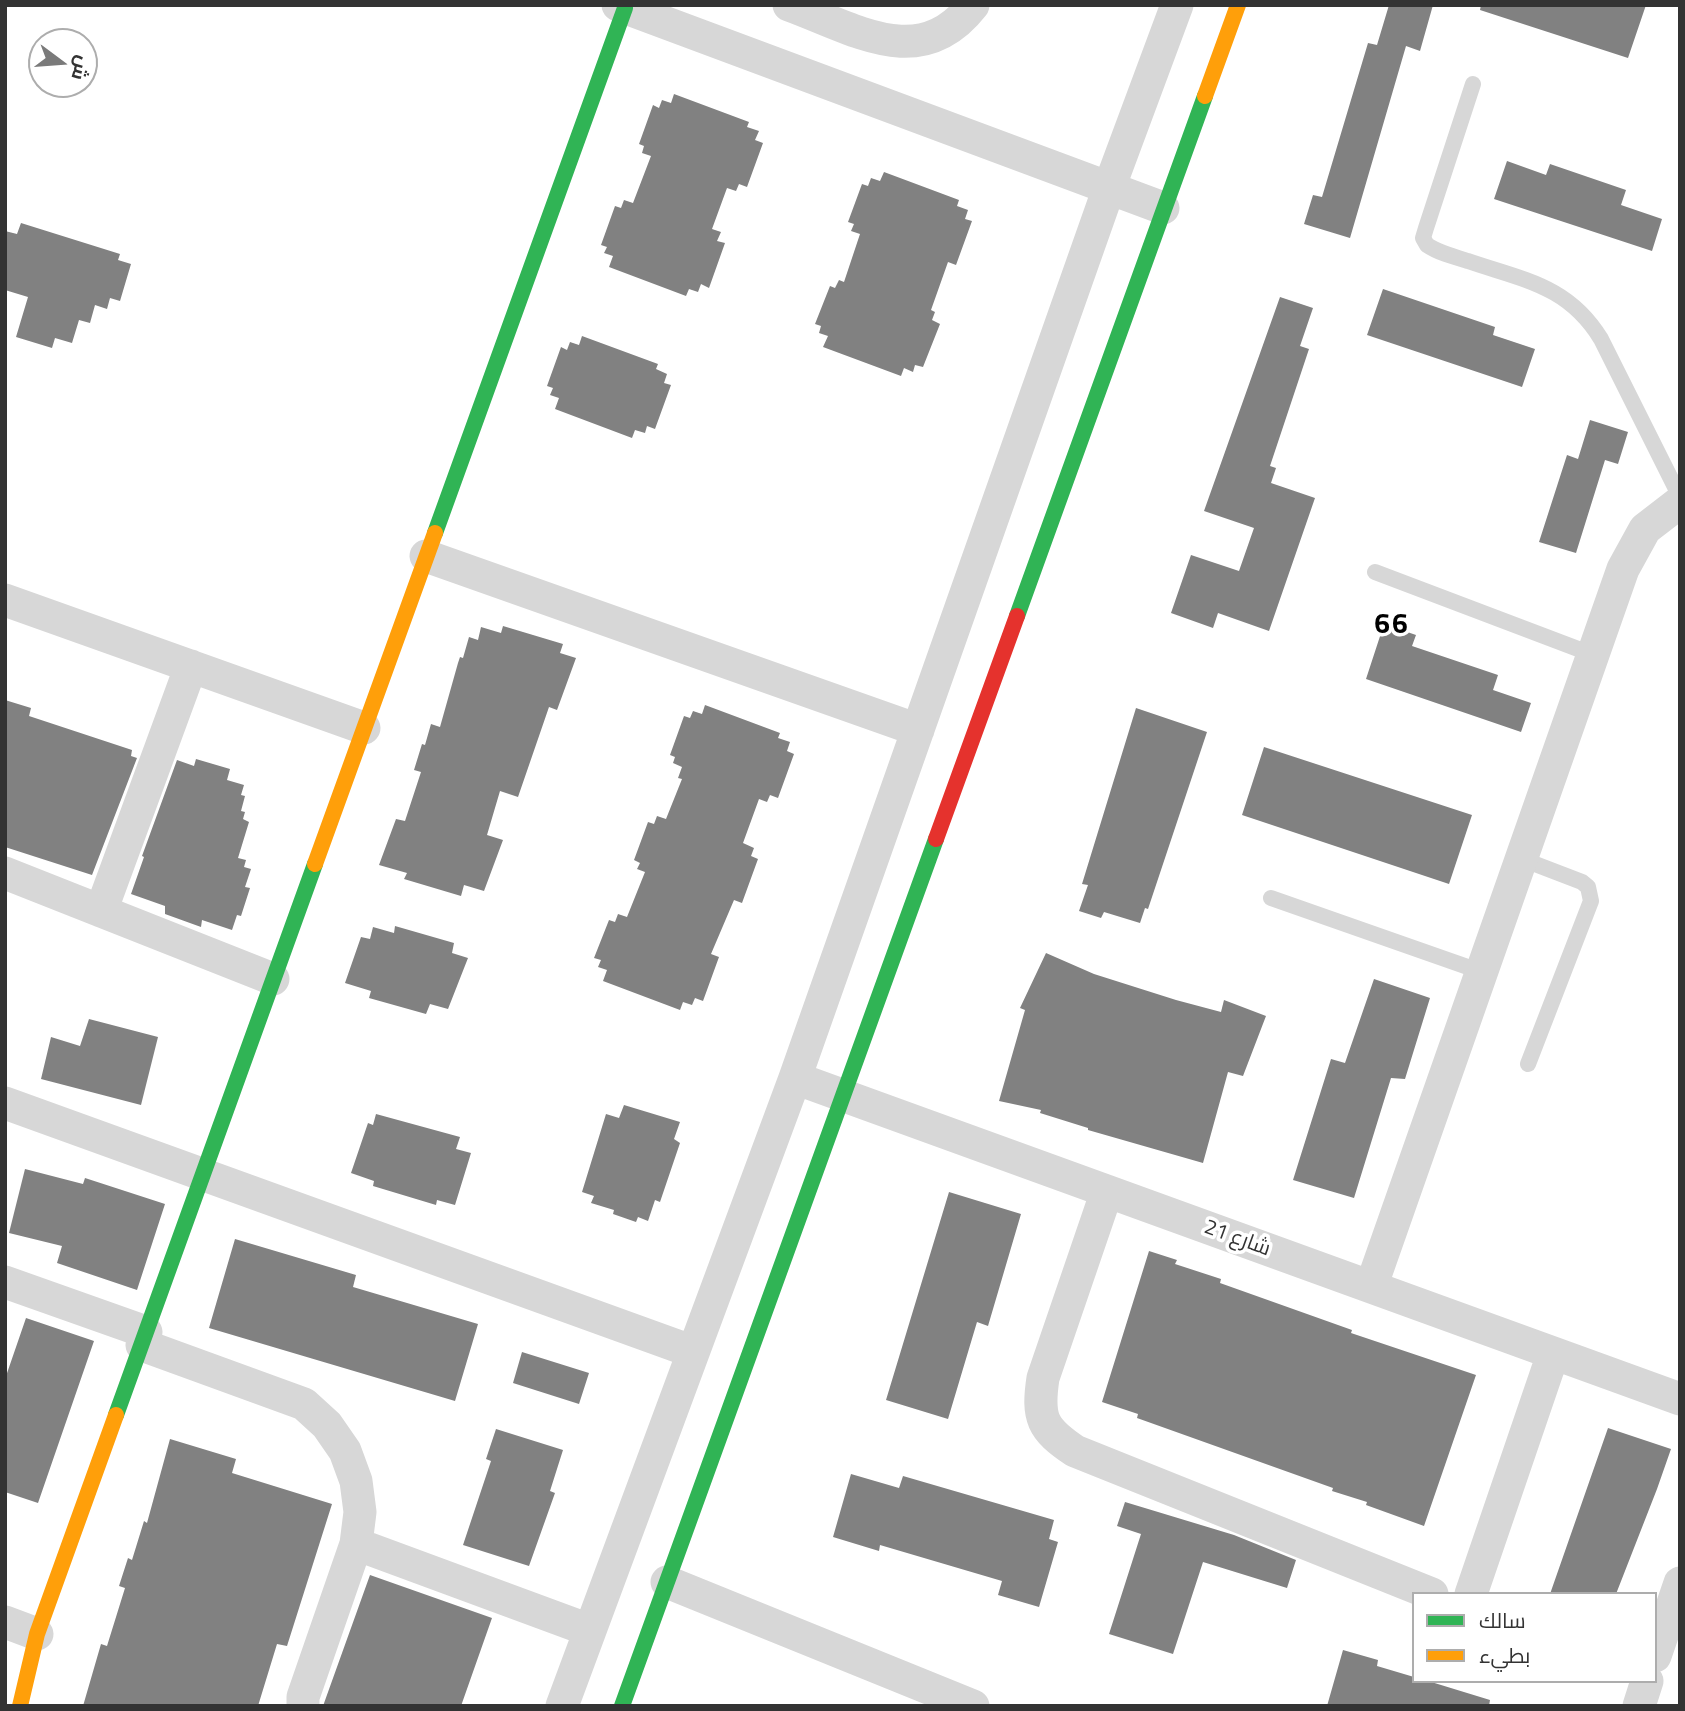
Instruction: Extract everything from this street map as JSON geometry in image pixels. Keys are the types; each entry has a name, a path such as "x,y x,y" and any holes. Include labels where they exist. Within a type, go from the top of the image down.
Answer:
{"street":[{"path":"789,5 884,41 909,44 935,38 957,25 974,5"},
{"path":"562,1706 794,1078 1109,188 1177,5"},
{"path":"622,1706 1238,5"},
{"path":"20,1706 37,1634 621,7 1163,208"},
{"path":"1371,1287 1623,569 1645,529 1680,499"},
{"path":"426,556 918,730"},
{"path":"5,600 364,728"},
{"path":"101,911 191,666"},
{"path":"5,873 274,979"},
{"name":"شارع 21","path":"794,1078 1680,1399"},
{"path":"5,1103 691,1351"},
{"path":"1107,1191 1043,1378 1038,1408 1051,1435 1075,1451 1427,1592"},
{"path":"5,1282 304,1404 327,1425 345,1451 356,1481 360,1512 356,1544 303,1697 303,1706"},
{"path":"1472,1592 1553,1353"},
{"path":"356,1544 589,1630"},
{"path":"667,1582 973,1706"},
{"path":"1657,1650 1680,1583"},
{"path":"5,1622 37,1634"},
{"path":"1639,1706 1646,1683"}],"lane":[{"path":"1474,84 1423,237 1427,245 1553,289 1572,302 1589,319 1680,499"},
{"path":"1375,572 1594,655"},
{"path":"1522,859 1582,882 1591,894 1591,901 1528,1064"},
{"path":"1270,898 1482,972"}],"building":[{"path":"1389,5 1433,5 1420,51 1406,46 1350,238 1304,224 1313,195 1322,197 1368,43 1377,45"},
{"path":"1481,5 1646,5 1628,58 1480,10"},
{"path":"674,94 749,122 747,127 759,131 755,140 763,143 747,187 739,184 736,191 727,188 712,229 721,232 717,241 725,243 709,288 701,284 698,292 689,289 686,296 609,267 613,256 604,253 607,247 601,245 615,206 621,208 624,200 633,203 651,156 642,153 644,146 639,144 653,105 659,108 662,100 671,103"},
{"path":"1507,161 1546,175 1550,164 1626,190 1621,205 1662,219 1652,251 1494,199"},
{"path":"884,172 959,200 957,206 968,210 965,219 972,221 956,265 948,262 931,310 935,312 932,320 940,324 923,367 915,365 913,372 904,368 901,376 823,347 828,336 819,333 821,326 815,324 830,286 835,288 839,280 844,282 860,234 851,231 854,224 848,222 862,184 868,186 871,178 880,181"},
{"path":"21,223 120,254 118,260 131,264 120,301 110,298 107,309 95,305 90,323 79,320 72,343 55,338 52,348 16,337 28,297 5,290 5,231 17,234"},
{"path":"1383,289 1495,327 1493,335 1535,349 1522,387 1367,335"},
{"path":"1280,297 1313,308 1300,346 1309,349 1270,466 1276,468 1271,483 1315,498 1269,631 1218,613 1213,628 1171,613 1191,555 1239,571 1254,528 1204,511"},
{"path":"582,336 658,364 656,369 667,374 664,383 671,385 655,429 647,426 645,433 635,430 632,438 555,409 559,398 550,395 553,388 547,386 561,347 567,350 570,342 579,345"},
{"path":"1590,420 1628,432 1618,464 1605,460 1576,553 1539,542 1567,455 1578,459"},
{"path":"1384,624 1416,635 1412,646 1498,675 1493,690 1531,703 1521,732 1366,679"},
{"path":"503,626 563,644 560,653 576,658 557,710 549,707 518,797 500,791 487,835 503,840 484,891 464,885 461,896 404,879 407,873 379,865 396,819 405,821 421,772 414,770 422,744 425,745 431,724 440,727 458,663 460,657 463,658 469,637 478,640 481,627 501,633"},
{"path":"5,700 31,708 29,716 132,750 131,756 137,758 92,875 5,847"},
{"path":"705,705 780,733 778,738 790,742 787,751 794,754 778,798 770,795 767,802 759,799 743,843 754,848 751,856 758,859 742,903 734,900 711,954 719,957 703,1001 695,998 692,1005 683,1002 680,1010 603,981 607,970 598,967 601,960 594,958 609,920 615,922 618,914 627,917 645,872 637,869 640,863 634,860 648,822 654,824 657,816 666,819 682,779 678,778 682,767 673,763 675,757 670,755 684,716 690,718 693,711 702,714"},
{"path":"1136,708 1207,732 1148,909 1145,908 1140,923 1104,912 1101,918 1079,911 1088,885 1082,884"},
{"path":"1264,747 1472,815 1449,884 1242,815"},
{"path":"196,759 230,769 227,780 244,785 241,795 245,796 241,811 245,812 243,819 249,822 238,858 246,860 244,867 251,869 245,887 250,888 241,916 237,915 232,930 202,920 201,927 165,914 165,906 131,894 177,760 194,766"},
{"path":"395,926 454,943 452,953 468,958 448,1009 430,1004 426,1014 369,998 371,991 345,983 361,937 370,939 373,927 394,933"},
{"path":"1046,953 1094,974 1176,1000 1221,1012 1224,1000 1266,1016 1243,1076 1228,1072 1203,1163 1088,1130 1040,1113 1041,1110 999,1101 1025,1010 1020,1008"},
{"path":"1374,979 1430,998 1405,1079 1391,1078 1354,1198 1293,1180 1331,1059 1345,1063"},
{"path":"89,1019 158,1037 141,1105 41,1079 51,1037 80,1046"},
{"path":"624,1105 680,1122 674,1139 680,1143 660,1202 655,1200 648,1221 638,1217 636,1222 613,1214 614,1210 591,1203 594,1196 582,1192 606,1114 619,1118"},
{"path":"376,1114 460,1137 456,1149 471,1153 455,1205 437,1200 436,1205 373,1186 374,1181 351,1173 368,1123 373,1125"},
{"path":"25,1169 83,1184 85,1178 165,1204 137,1290 57,1263 62,1246 9,1233"},
{"path":"949,1192 1021,1214 988,1326 977,1322 948,1419 886,1400"},
{"path":"235,1239 356,1275 353,1287 478,1324 455,1401 209,1328"},
{"path":"1149,1251 1177,1260 1175,1264 1221,1279 1220,1283 1352,1330 1351,1333 1476,1375 1424,1526 1366,1505 1367,1502 1332,1491 1333,1488 1137,1418 1138,1414 1102,1402"},
{"path":"26,1318 94,1341 38,1503 5,1492 5,1379"},
{"path":"522,1352 589,1373 579,1404 513,1383"},
{"path":"1608,1428 1671,1449 1617,1592 1551,1592"},
{"path":"496,1429 563,1450 550,1491 555,1493 529,1566 463,1545 491,1461 486,1459"},
{"path":"170,1439 236,1459 232,1473 332,1504 287,1646 277,1644 258,1706 83,1706 101,1644 107,1646 125,1588 119,1586 128,1558 132,1560 144,1521 147,1523"},
{"path":"851,1474 899,1488 903,1476 1054,1520 1049,1539 1058,1542 1039,1607 998,1595 1002,1581 880,1545 879,1551 833,1537"},
{"path":"1125,1502 1234,1535 1296,1560 1287,1588 1203,1562 1173,1654 1109,1634 1141,1534 1117,1526"},
{"path":"370,1575 492,1618 461,1706 323,1706"},
{"path":"1343,1650 1378,1660 1377,1666 1412,1676 1412,1683 1435,1683 1490,1700 1489,1706 1327,1706"}],"traffic: fast":[{"path":"435,533 625,8"},
{"path":"1017,616 1205,96"},
{"path":"622,1706 936,839"},
{"path":"116,1415 315,864"}],"traffic: slow":[{"path":"1205,96 1238,5"},
{"path":"315,864 435,533"},
{"path":"20,1706 37,1634 116,1415"}],"traffic: jam":[{"path":"936,839 1017,616"}],"district":[{"name":"66","path":"1392,626"}]}
